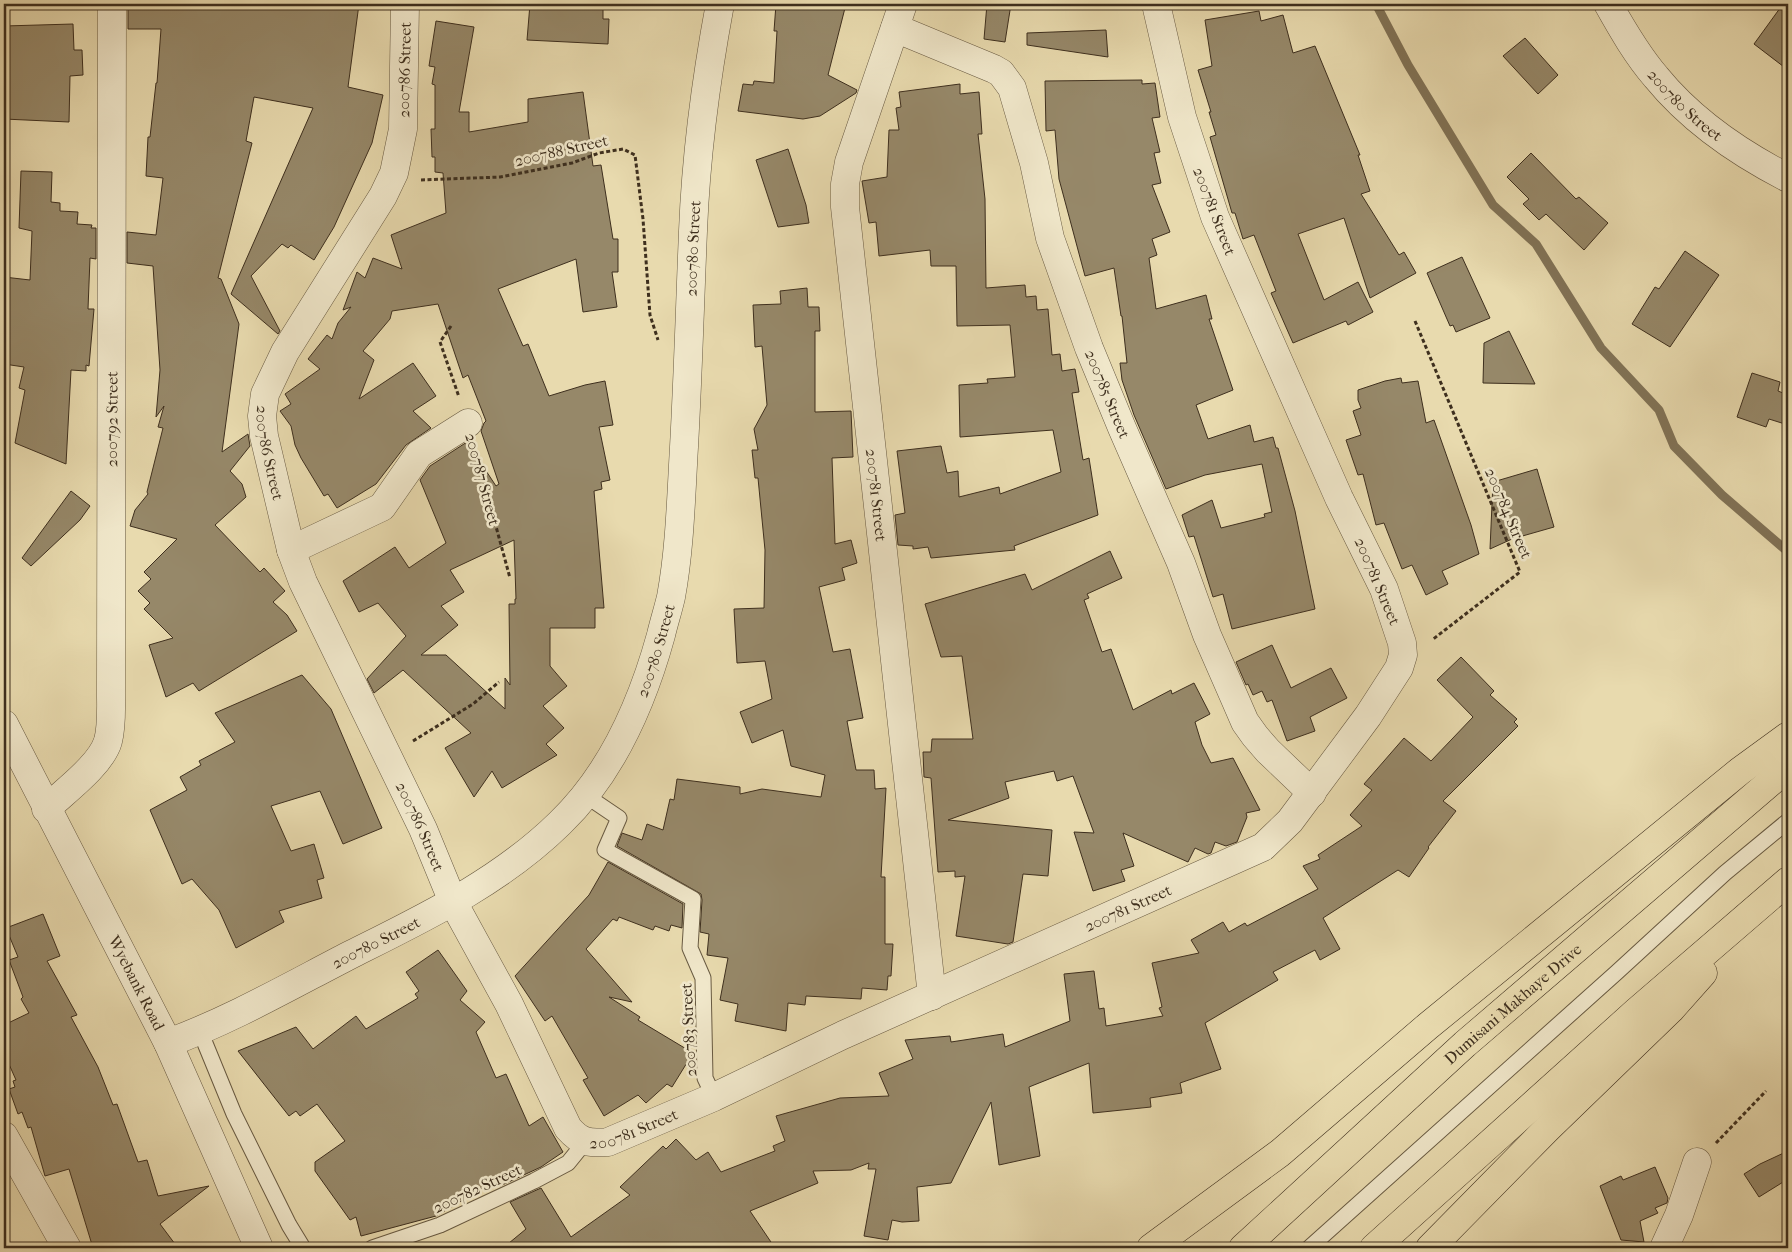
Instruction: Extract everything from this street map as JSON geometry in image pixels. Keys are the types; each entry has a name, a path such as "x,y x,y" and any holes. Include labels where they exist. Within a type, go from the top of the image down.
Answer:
{"main road":[{"path":"1151,1248 1280,1153 1428,1026 1740,771 1788,736"},
{"name":"Dumisani Makhaye Drive","path":"1244,1248 1465,1044 1788,767"},
{"path":"1374,1248 1628,1019 1783,886"},
{"path":"1430,1248 1548,1128 1671,1009 1783,886"}],"street":[{"name":"200792 Street","path":"46,809 99,760 106,748 110,727 112,4"},
{"name":"200786 Street","path":"405,4 403,129 397,162 391,180 378,204 285,352 266,394 262,416 264,436 291,550 323,625 388,754 423,829 453,902"},
{"name":"200780 Street","path":"168,1044 200,1032 453,902 508,868 561,822 585,795 614,753 636,709 655,656 671,597 680,519 689,353 693,228 701,126 720,4"},
{"name":"200781 Street","path":"453,902 509,1004 568,1128 577,1138 585,1142 608,1142 714,1097 843,1036 1263,847 1290,822 1368,716 1399,668 1403,655 1402,643 1384,588 1335,489 1215,217 1182,117 1156,4"},
{"name":"200780 Street","path":"1608,4 1625,34 1655,77 1688,112 1760,164 1788,178"},
{"name":"200781 Street","path":"899,16 849,162 845,184 845,207 932,996"},
{"name":"200785 Street","path":"899,16 1001,73 1012,88 1034,163 1050,238 1063,277 1122,428 1181,563 1207,635 1245,722 1268,751 1312,793"},
{"name":"200787 Street","path":"291,550 382,507 419,454 468,423"},
{"name":"Wyebank Road","path":"4,724 168,1044 259,1248"},
{"path":"4,1136 67,1248"},
{"path":"1664,1248 1679,1215 1697,1162"}],"lane":[{"name":"200783 Street","path":"585,795 620,818 605,850 693,899 690,948 704,978 705,1078 714,1097"},
{"path":"1309,1248 1725,873 1788,821"},
{"path":"200,1032 234,1114 288,1225 303,1248"},
{"name":"200782 Street","path":"372,1248 440,1225 534,1181 568,1163 585,1142"}],"path":[{"name":"200788 Street","path":"391,180 500,177 572,163 599,153 623,149 635,155 643,219 650,315 658,340 689,353"},
{"name":"200784 Street","path":"1399,668 1520,572 1415,321"},
{"path":"451,326 440,342 468,423"},
{"name":"200787 Street","path":"468,423 510,578"},
{"path":"424,735 473,704 499,682"},
{"path":"1697,1162 1766,1091"}],"building":[{"path":"359,4 348,87 383,95 372,143 334,227 314,260 291,245 288,248 282,244 251,276 280,331 278,334 231,294 313,108 254,97 246,141 252,143 218,278 221,279 239,324 222,452 248,434 250,446 230,471 242,484 246,497 215,525 260,572 264,568 285,591 273,602 287,615 297,631 199,691 193,683 166,697 149,645 173,638 144,609 150,603 138,591 151,579 144,572 177,539 130,526 135,510 148,494 163,428 158,427 164,406 156,417 160,370 153,266 127,263 127,232 156,235 163,178 146,176 148,137 150,137 157,83 161,29 128,29 128,5"},
{"path":"530,4 603,5 603,19 609,19 608,44 527,40"},
{"path":"776,4 846,4 828,75 857,90 856,93 820,116 803,119 738,111 743,84 753,85 754,81 774,83 777,31 774,31"},
{"path":"987,4 1011,4 1005,42 984,39"},
{"path":"1783,4 1788,4 1788,70 1754,44"},
{"path":"1259,11 1261,21 1283,15 1293,53 1315,46 1360,155 1358,155 1370,191 1361,194 1399,255 1404,252 1416,273 1370,298 1344,218 1298,234 1324,300 1358,282 1373,312 1348,325 1346,321 1293,343 1271,293 1276,291 1254,235 1243,239 1235,213 1232,213 1210,137 1216,135 1198,70 1212,66 1205,20"},
{"path":"436,21 474,27 459,112 469,112 469,132 528,122 528,99 583,92 593,166 601,165 613,239 618,239 618,272 612,272 617,307 583,312 576,259 498,289 523,346 528,344 549,396 605,381 613,425 599,427 610,480 601,482 602,489 594,491 604,608 595,608 595,628 550,628 550,666 567,686 543,706 564,728 546,744 557,755 502,788 492,771 474,797 445,748 471,733 403,670 374,693 367,679 406,636 378,603 359,612 343,581 395,547 409,568 446,543 420,480 430,466 467,442 496,486 499,484 481,431 486,421 468,375 463,378 438,304 392,311 390,319 363,351 374,360 359,399 413,363 436,396 413,411 431,428 406,445 376,484 337,508 328,494 324,496 301,458 295,445 291,426 280,411 291,404 285,394 320,369 308,359 327,335 332,339 338,323 351,307 343,310 357,272 365,278 373,258 402,269 391,235 446,213 443,173 435,172 435,157 432,157 431,129 435,129 435,85 432,84 435,67 429,66","holes":["514,540 515,604 509,604 510,685 505,678 505,709 446,655 421,655 458,625 441,606 464,592 450,570"]},
{"path":"73,24 74,50 82,50 83,75 70,76 69,122 4,119 4,26"},
{"path":"1106,30 1108,57 1027,45 1027,33"},
{"path":"1525,38 1558,75 1538,94 1503,56"},
{"path":"1142,80 1142,84 1155,83 1160,117 1152,118 1160,152 1154,153 1161,183 1152,185 1170,232 1152,239 1157,255 1149,258 1156,309 1206,295 1212,319 1209,319 1233,390 1196,405 1208,439 1250,425 1254,442 1273,437 1276,448 1278,448 1295,511 1315,609 1232,629 1223,594 1213,597 1194,536 1189,537 1182,515 1212,500 1221,528 1265,517 1264,514 1272,512 1262,464 1205,475 1166,489 1134,415 1122,380 1120,363 1127,363 1114,268 1085,276 1059,179 1055,130 1046,131 1045,81"},
{"path":"960,84 960,94 979,92 982,134 978,134 985,199 986,288 1025,285 1026,297 1036,296 1037,310 1048,309 1052,355 1060,354 1062,371 1075,369 1079,392 1072,393 1083,460 1089,458 1098,515 1014,546 1015,550 931,558 928,547 913,549 913,546 898,545 895,515 905,513 897,451 941,446 947,473 958,471 959,497 999,487 1000,494 1061,472 1053,430 960,437 959,385 988,383 987,379 1015,377 1010,325 957,326 956,266 931,266 930,250 879,256 876,222 869,223 862,181 887,177 889,130 899,130 896,108 901,107 899,92"},
{"path":"788,149 806,205 809,223 778,227 756,160"},
{"path":"1531,153 1576,199 1579,197 1608,223 1584,250 1546,214 1539,220 1523,204 1529,199 1507,177"},
{"path":"21,171 52,172 51,202 60,203 60,211 78,212 77,224 92,225 91,228 96,228 96,259 90,258 88,309 94,309 89,366 86,365 86,371 71,370 66,464 15,443 25,390 19,388 24,367 4,364 9,318 4,318 4,277 30,280 32,231 19,228"},
{"path":"1685,251 1719,275 1670,347 1632,324 1655,287 1659,289"},
{"path":"1462,257 1490,318 1456,332 1453,325 1450,326 1427,273"},
{"path":"807,288 808,307 819,307 820,331 815,331 815,412 851,411 853,457 832,458 835,544 851,540 857,563 842,568 845,580 819,587 833,652 850,649 863,718 847,721 856,770 874,770 875,789 886,788 881,877 885,877 885,944 893,944 891,976 888,976 887,990 862,988 861,999 806,996 805,1005 788,1003 786,1031 735,1021 738,1004 720,1000 728,958 707,955 709,934 700,932 701,894 617,846 622,833 642,840 647,824 663,830 670,799 674,800 677,779 740,787 740,794 762,789 821,797 825,775 791,766 783,730 752,743 740,712 772,699 765,661 737,663 734,609 764,608 765,550 758,478 755,478 752,450 758,450 754,429 767,405 762,346 755,347 753,305 781,304 780,291"},
{"path":"1509,331 1535,384 1483,383 1484,343"},
{"path":"1752,373 1780,382 1778,391 1788,395 1788,425 1769,419 1766,427 1737,417"},
{"path":"1401,378 1402,383 1418,381 1426,423 1434,420 1471,525 1479,554 1442,571 1448,584 1426,595 1412,565 1402,569 1384,523 1376,525 1363,474 1358,475 1346,440 1361,435 1353,411 1361,408 1358,400 1358,390"},
{"path":"1537,469 1554,527 1512,539 1490,549 1493,482"},
{"path":"71,491 90,506 80,520 31,566 22,558"},
{"path":"1110,551 1122,578 1087,594 1089,598 1084,600 1102,652 1111,649 1133,710 1171,690 1172,694 1194,683 1210,714 1195,722 1202,745 1211,763 1233,758 1260,810 1246,813 1247,817 1237,842 1226,846 1215,842 1211,853 1208,854 1195,848 1188,862 1123,833 1134,866 1121,870 1125,881 1093,891 1074,832 1094,833 1073,776 1057,781 1054,771 1005,782 1009,798 948,820 1052,830 1048,876 1023,874 1013,942 1008,944 956,936 965,876 955,877 955,871 938,872 931,778 924,777 923,752 931,752 932,739 973,739 962,656 941,657 925,604 1025,574 1032,590"},
{"path":"1272,645 1291,688 1331,668 1347,698 1310,717 1315,731 1287,741 1272,700 1267,702 1262,691 1253,695 1248,684 1246,685 1236,662"},
{"path":"1461,657 1494,691 1490,695 1517,719 1514,722 1518,726 1443,801 1456,811 1428,847 1409,877 1398,870 1323,918 1340,949 1320,960 1315,950 1273,972 1278,980 1205,1023 1221,1069 1180,1083 1182,1093 1150,1098 1151,1107 1093,1113 1089,1063 1029,1087 1040,1156 999,1165 991,1102 951,1183 917,1187 919,1221 902,1222 892,1220 888,1240 864,1236 876,1169 868,1169 869,1163 851,1170 813,1171 818,1183 750,1211 775,1248 503,1248 526,1229 510,1202 541,1188 571,1237 630,1195 620,1187 663,1146 666,1149 676,1139 696,1160 708,1152 721,1172 775,1151 773,1146 785,1141 776,1116 840,1098 889,1096 879,1073 913,1059 905,1040 950,1036 951,1042 1003,1034 1005,1047 1070,1021 1064,974 1094,971 1099,1009 1104,1008 1106,1026 1163,1016 1159,1008 1162,1007 1152,963 1199,953 1191,940 1223,922 1229,932 1245,923 1247,926 1318,889 1303,866 1320,859 1318,855 1362,826 1350,815 1372,790 1364,784 1404,738 1431,761 1473,717 1437,680"},
{"path":"302,675 331,709 382,828 343,844 320,791 271,806 291,851 314,844 324,878 317,880 322,898 279,911 284,922 236,948 219,910 192,879 182,884 150,810 187,790 180,777 201,765 199,761 235,742 215,713"},
{"path":"608,862 683,904 682,928 671,925 669,931 655,926 653,930 619,917 617,921 613,919 586,949 632,1002 609,997 640,1017 638,1020 693,1053 672,1087 667,1084 646,1103 638,1095 604,1116 583,1080 588,1078 552,1016 545,1021 515,976 589,895"},
{"path":"43,914 60,956 47,961 77,1015 71,1017 98,1067 113,1105 117,1104 138,1162 147,1160 158,1196 209,1186 160,1224 178,1248 93,1248 69,1169 45,1176 31,1127 28,1128 22,1112 18,1114 9,1089 15,1087 13,1081 16,1080 4,1053 4,1025 29,1013 21,999 23,997 9,960 18,957 6,928"},
{"path":"438,950 467,991 460,1000 485,1022 476,1032 496,1078 506,1074 529,1126 543,1117 563,1152 541,1167 500,1186 497,1180 436,1216 361,1236 356,1217 350,1220 315,1171 315,1162 345,1141 317,1104 300,1116 296,1111 289,1116 238,1051 296,1027 313,1049 356,1016 366,1029 418,998 415,994 419,991 406,972"},
{"path":"1788,1151 1788,1179 1759,1197 1744,1174"},
{"path":"1655,1167 1668,1198 1667,1203 1655,1208 1658,1213 1640,1221 1644,1242 1621,1240 1600,1186 1621,1176 1623,1180"}],"waterway":[{"path":"1376,4 1408,65 1493,205 1536,244 1601,348 1659,410 1674,446 1722,495 1787,551"}]}
